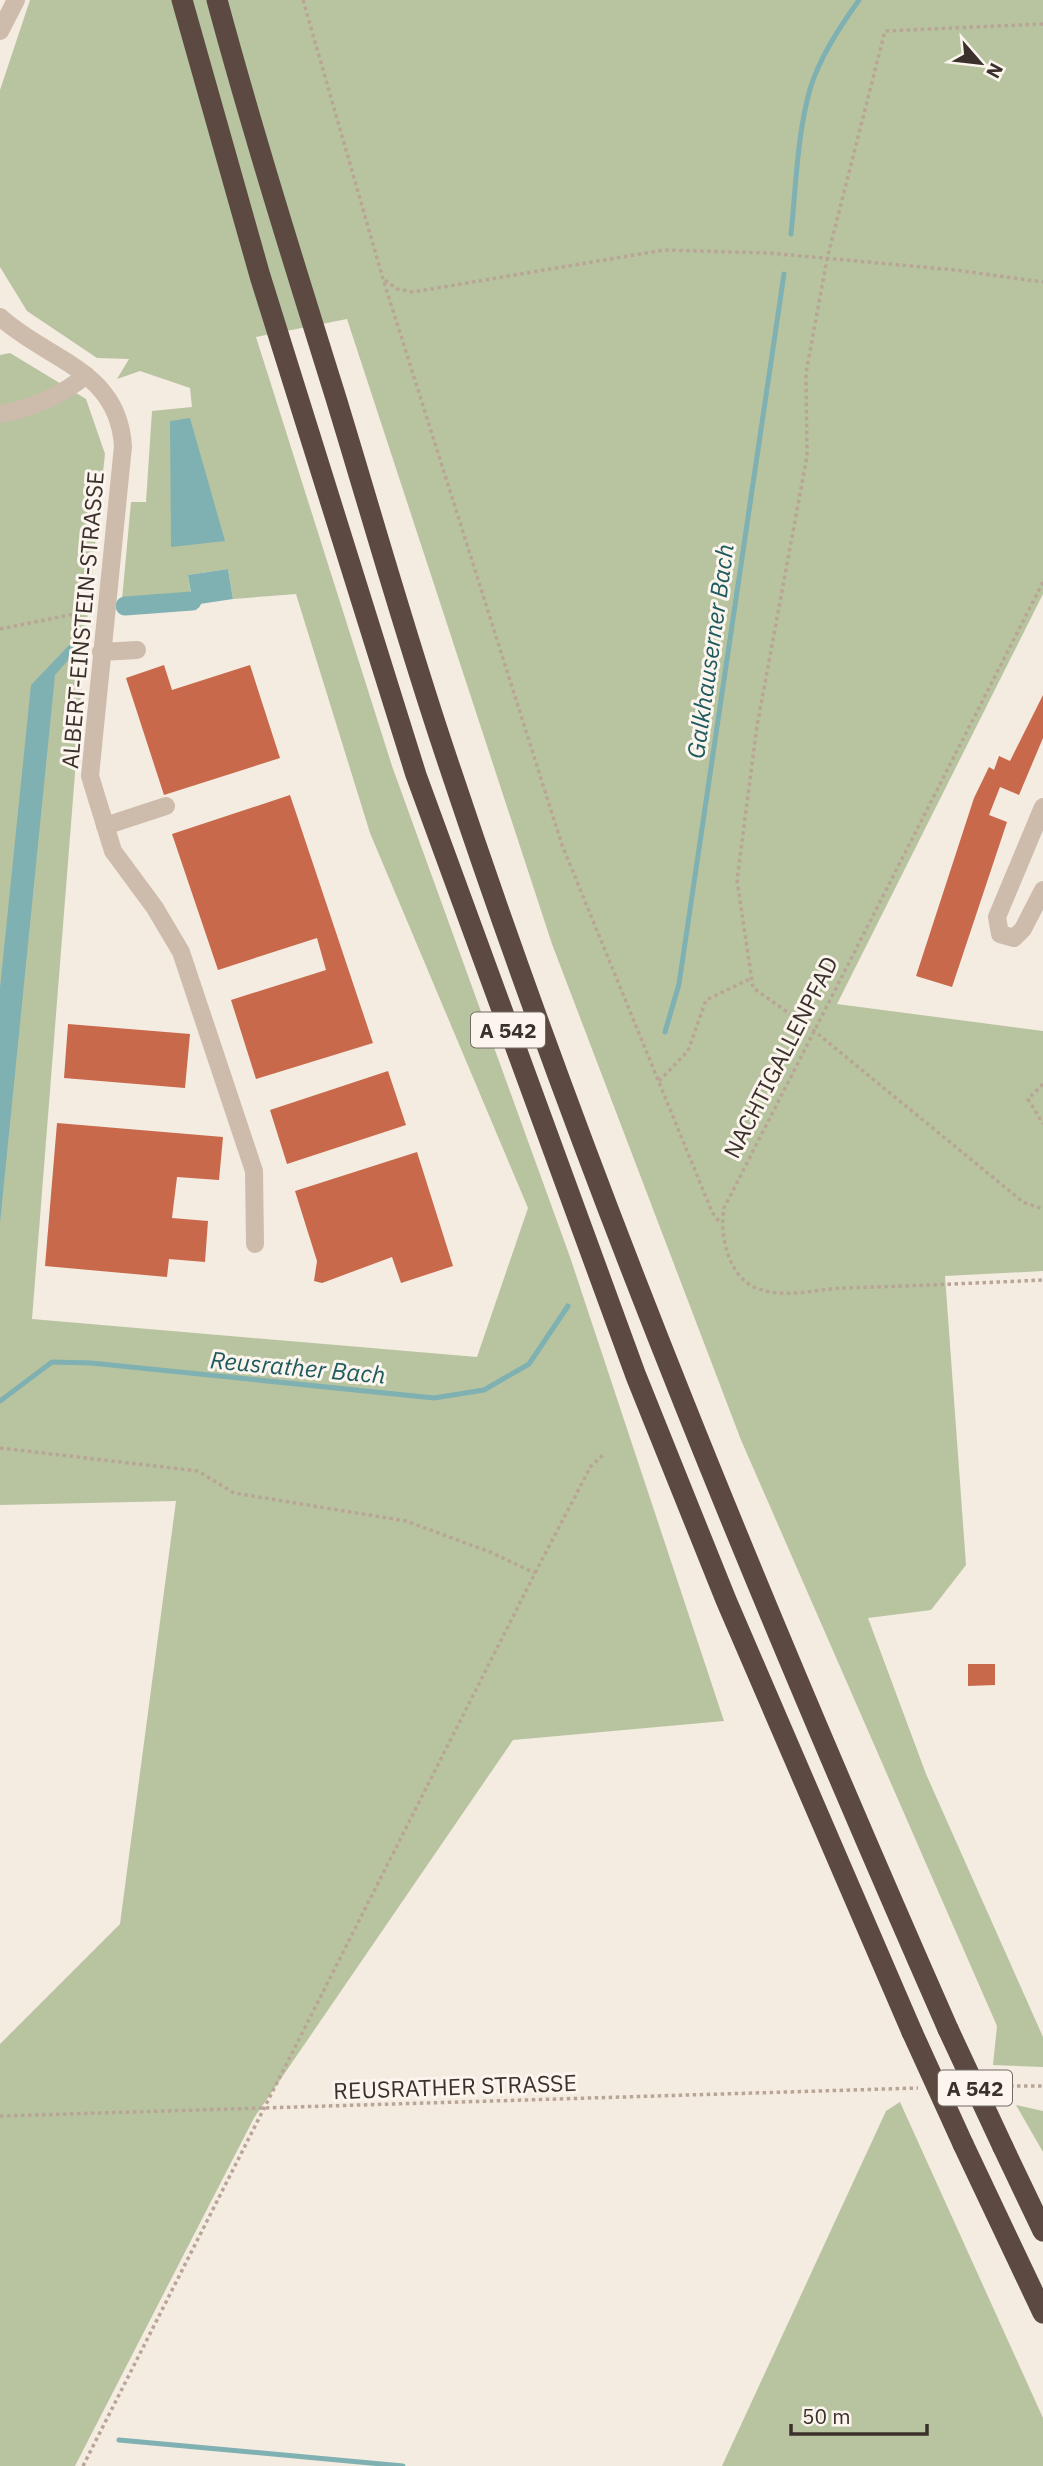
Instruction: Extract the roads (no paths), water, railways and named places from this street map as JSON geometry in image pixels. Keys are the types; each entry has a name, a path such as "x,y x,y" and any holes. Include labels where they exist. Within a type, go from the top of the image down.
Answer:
{"highway":[{"name":"A 542","path":"182,0 260,276 425,801 636,1376 726,1600 912,2032 1043,2313"},
{"name":"A 542","path":"217,0 291,253 449,767 577,1125 669,1366 757,1585 948,2029 1043,2231"}],"street":[{"path":"0,31 16,0"},
{"name":"ALBERT-EINSTEIN-STRASSE","path":"3,324 86,375 101,389 121,423 122,446 90,776 113,851 155,908 181,953 254,1171 255,1244"},
{"path":"0,414 22,411 74,385 86,375"},
{"path":"102,652 137,650"},
{"path":"105,826 166,806"},
{"path":"1043,807 996,917 1000,934 1014,938 1023,929 1043,891"}],"water":[{"path":"190,418 225,541 171,547 170,421"},
{"path":"228,569 233,599 193,605 188,575"},
{"path":"75,639 76,651 55,675 0,1223 0,988 31,685"}],"waterway":[{"name":"Galkhauserner Bach","path":"791,234 800,143 810,89 831,43 859,0"},
{"name":"Galkhauserner Bach","path":"665,1032 679,984 784,274"},
{"path":"125,606 192,601"},
{"name":"Reusrather Bach","path":"0,1401 52,1362 91,1363 434,1398 484,1390 529,1364 568,1306"},
{"path":"119,2440 403,2466"}]}
